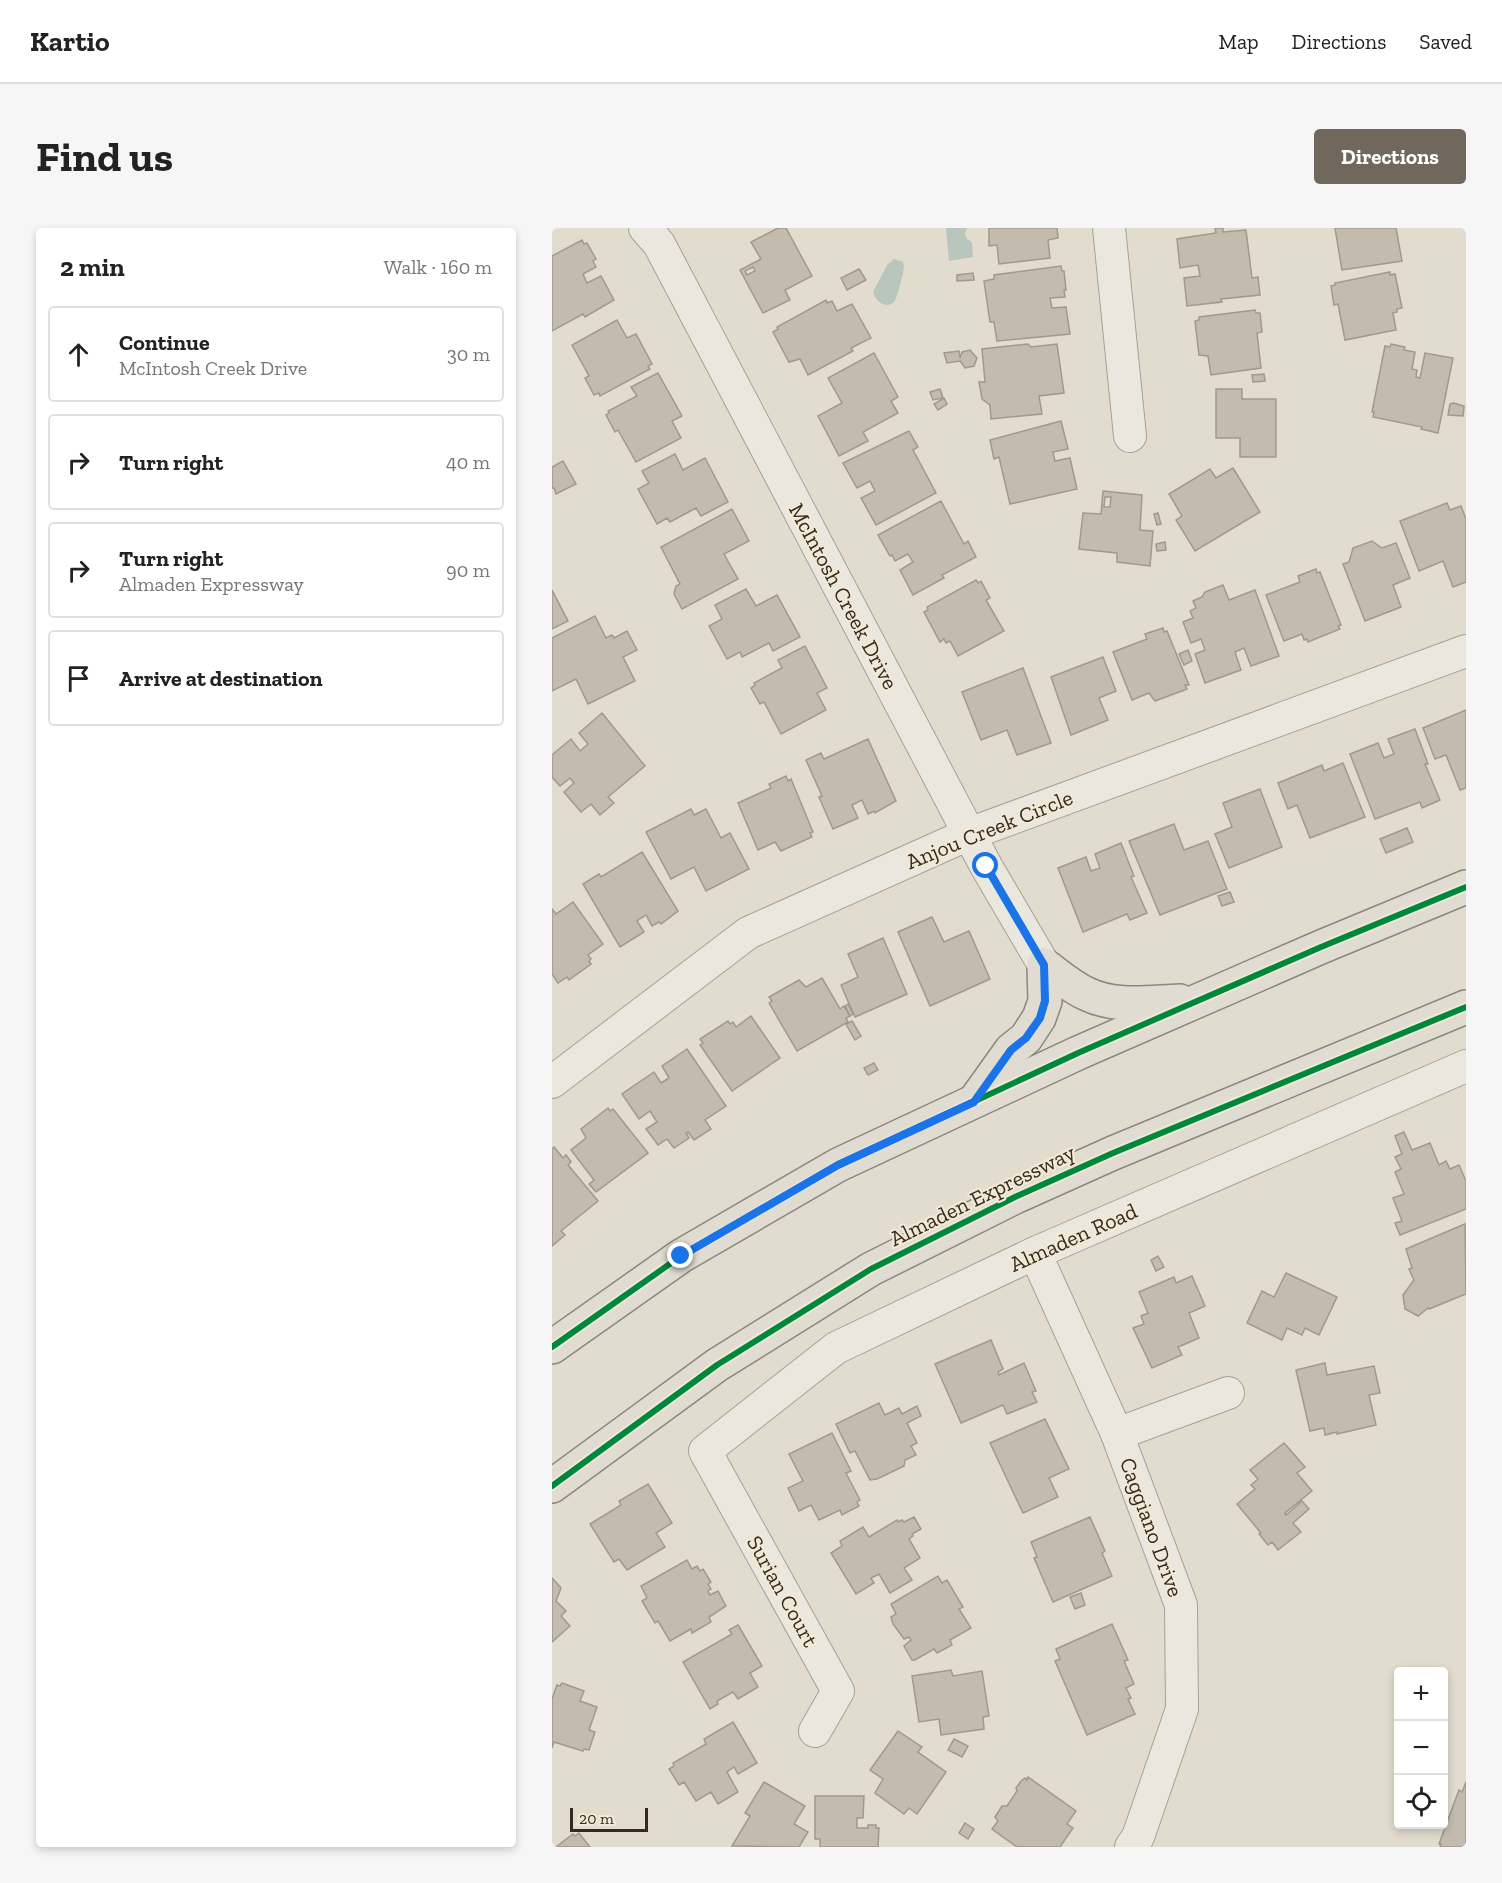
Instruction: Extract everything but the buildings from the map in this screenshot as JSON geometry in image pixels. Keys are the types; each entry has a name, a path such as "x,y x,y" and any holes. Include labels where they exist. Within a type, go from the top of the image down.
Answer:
{"main road":[{"path":"552,1347 681,1256 838,1165 1078,1053 1466,887"},
{"path":"1044,965 1070,985 1108,1002 1200,1000"},
{"path":"974,1102 1011,1050 1026,1038 1040,1018 1045,1001 1044,965"},
{"name":"Almaden Expressway","path":"552,1486 717,1365 871,1269 1015,1197 1113,1153 1466,1007"}],"street":[{"name":"McIntosh Creek Drive","path":"645,228 659,244 986,866 1044,965"},
{"path":"1109,228 1130,436"},
{"name":"Anjou Creek Circle","path":"552,1082 748,933 969,834 1466,651"},
{"name":"Almaden Road","path":"705,1451 836,1348 1035,1253 1466,1066"},
{"name":"Caggiano Drive","path":"1035,1253 1117,1434 1181,1605 1182,1708 1138,1837 1131,1847"},
{"path":"1117,1434 1228,1393"},
{"name":"Surian Court","path":"705,1451 838,1692 815,1731"}],"shaded area":[{"path":"946,228 967,228 965,234 972,242 973,257 949,261"},
{"path":"894,259 903,262 903,273 894,302 887,305 878,301 873,292 887,265"}],"cycle path":[{"path":"552,1347 681,1256 838,1165 1078,1053 1321,947 1466,887"},
{"path":"552,1486 717,1365 871,1269 1015,1197 1113,1153 1466,1007"}],"route":[{"path":"681,1256 838,1165 974,1102 1011,1050 1026,1038 1040,1018 1045,1001 1044,965 986,866"}]}
